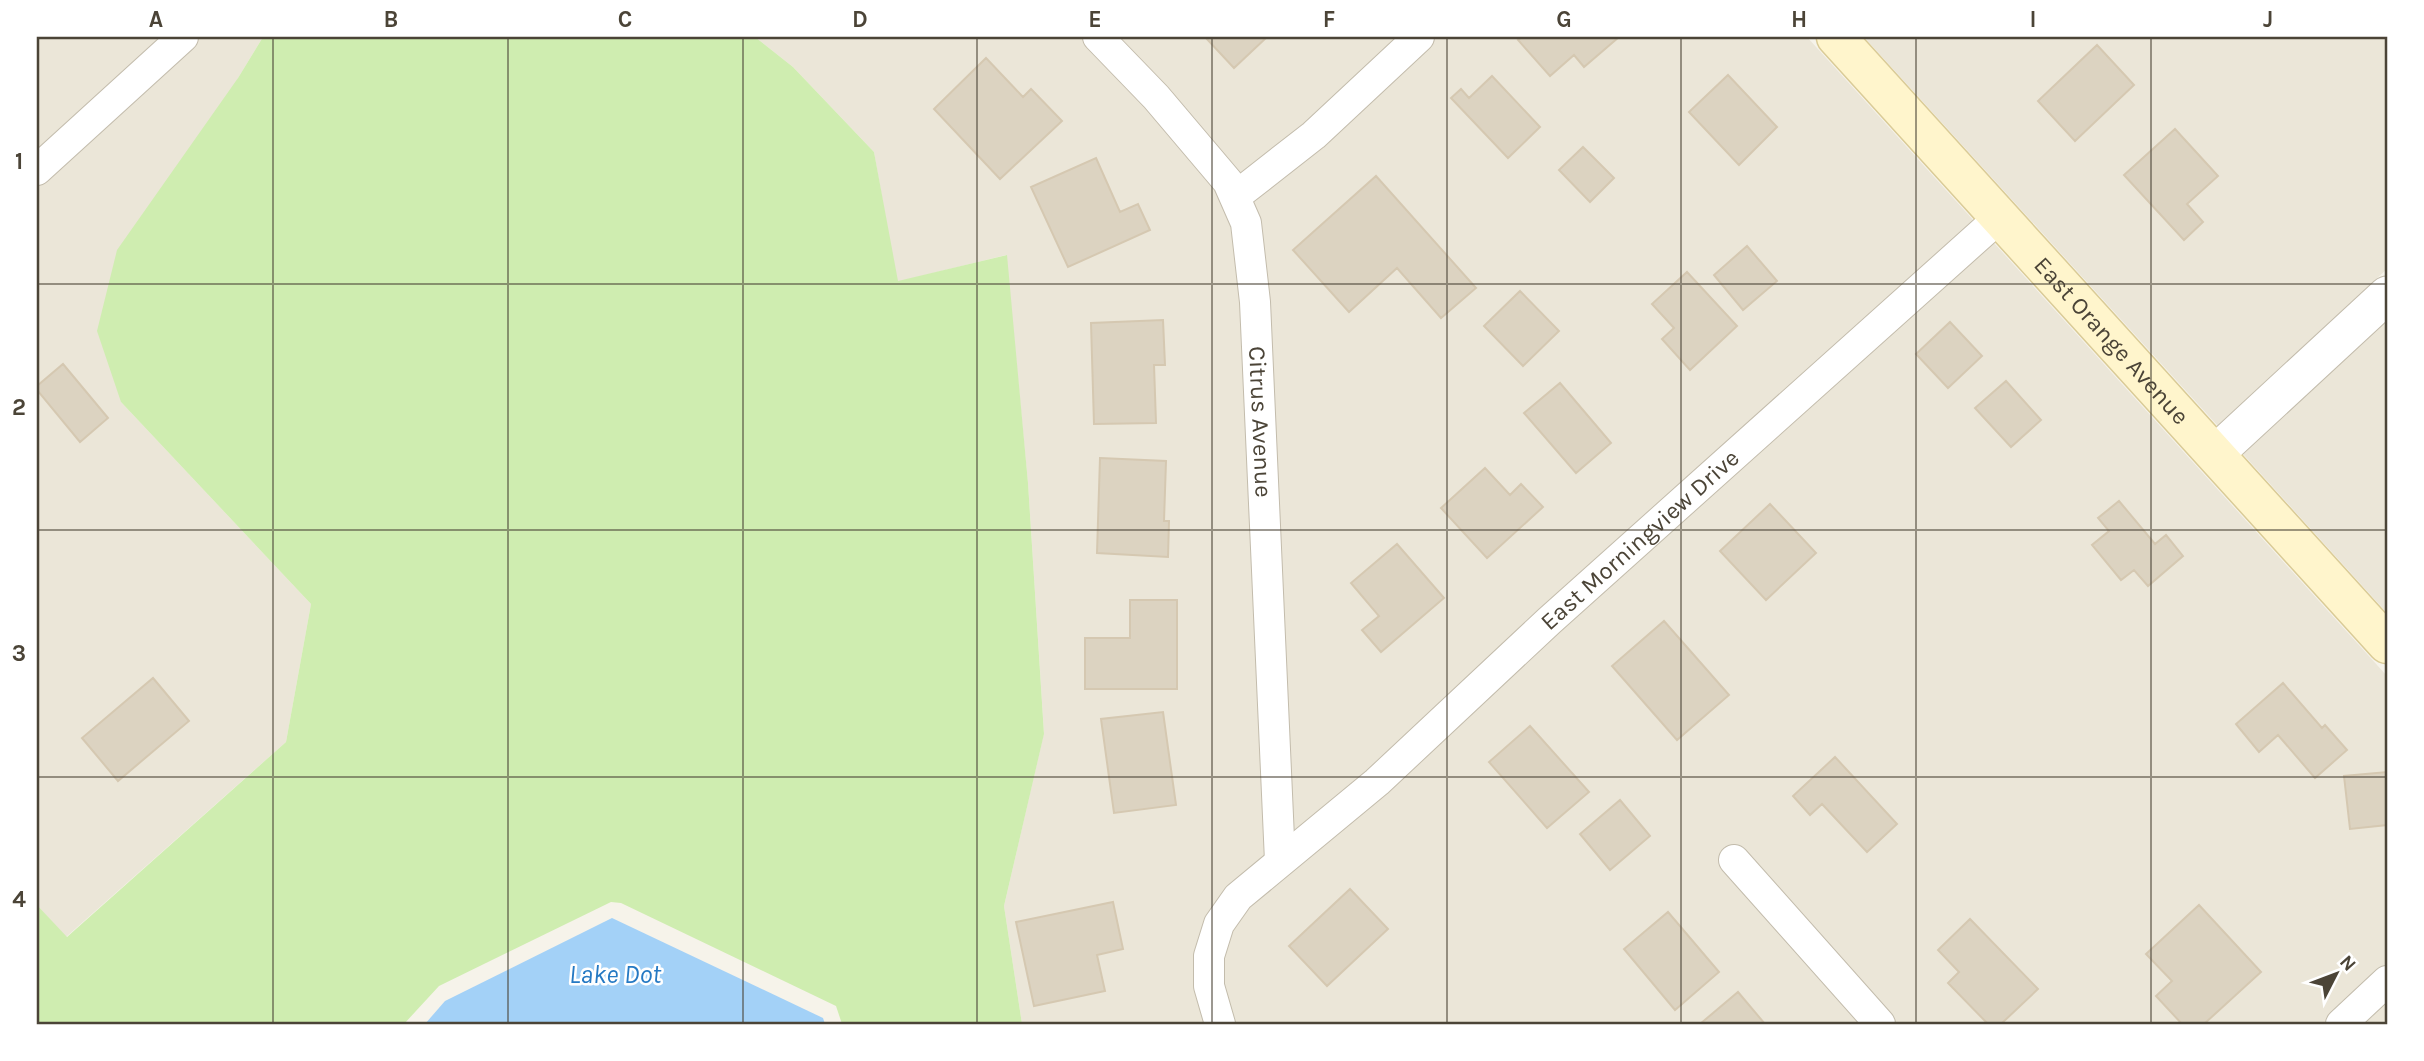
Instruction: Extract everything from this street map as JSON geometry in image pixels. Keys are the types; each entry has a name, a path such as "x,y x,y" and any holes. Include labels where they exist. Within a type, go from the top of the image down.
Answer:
{"main road":[{"name":"East Orange Avenue","path":"1836,37 2387,644"}],"street":[{"path":"37,170 183,37"},
{"name":"Citrus Avenue","path":"1098,37 1156,97 1228,182 1246,223 1255,302 1279,861"},
{"path":"1236,196 1314,135 1419,37"},
{"name":"East Morningview Drive","path":"1220,1024 1209,986 1209,956 1219,924 1238,898 1279,861 1377,782 1549,621 2000,217"},
{"path":"2215,454 2387,295"},
{"path":"1734,860 1880,1024"},
{"path":"2341,1024 2387,981"}],"shaded area":[{"path":"37,37 263,37 238,78 121,402 311,604 286,742 66,937 37,905"},
{"path":"755,37 1807,37 2387,676 2387,1024 1022,1024 1004,906 1044,733 1028,483 1006,255 897,282 874,152 793,67"},
{"path":"1864,37 2387,37 2387,269 2218,426"},
{"path":"2387,320 2387,613 2242,453"}],"green space":[{"path":"263,37 755,37 793,67 874,152 898,281 1007,255 1028,483 1044,734 1004,906 1022,1024 842,1024 836,1006 621,903 611,902 439,986 404,1024 37,1024 37,905 67,937 286,742 311,604 121,402 97,331 117,250 238,78"}],"water":[{"name":"Lake Dot","path":"612,918 823,1018 825,1024 425,1024 445,1001"}],"building":[{"path":"1205,37 1267,37 1234,68"},
{"path":"1522,37 1619,37 1584,67 1574,55 1550,76 1518,40"},
{"path":"2097,45 2134,85 2075,141 2038,101"},
{"path":"986,58 1023,97 1031,89 1062,121 1000,179 934,109"},
{"path":"1728,75 1777,127 1739,165 1689,112"},
{"path":"1492,76 1540,127 1508,158 1451,98 1461,89 1469,98"},
{"path":"2175,129 2218,176 2187,204 2203,222 2184,240 2124,175"},
{"path":"1583,147 1614,178 1590,202 1559,170"},
{"path":"1096,158 1120,212 1138,204 1150,230 1068,267 1031,187"},
{"path":"1376,176 1476,288 1441,318 1397,268 1349,312 1293,250"},
{"path":"1747,246 1777,281 1743,310 1714,275"},
{"path":"1687,272 1737,326 1690,370 1662,339 1674,328 1652,304"},
{"path":"1520,291 1559,331 1523,366 1484,326"},
{"path":"1163,320 1165,365 1154,365 1156,423 1094,424 1091,323"},
{"path":"1950,322 1982,356 1948,388 1916,354"},
{"path":"63,364 108,418 80,442 37,390 37,386"},
{"path":"2006,381 2041,420 2011,447 1975,408"},
{"path":"1560,383 1611,443 1576,473 1524,413"},
{"path":"1100,458 1166,461 1164,521 1169,521 1168,557 1097,553"},
{"path":"1485,468 1510,495 1521,484 1543,507 1487,558 1441,508"},
{"path":"2119,501 2155,544 2166,535 2183,556 2148,586 2134,570 2121,580 2092,545 2109,531 2098,518"},
{"path":"1770,504 1816,553 1766,600 1720,551"},
{"path":"1397,544 1444,598 1381,652 1362,630 1379,616 1351,583"},
{"path":"1130,600 1177,600 1177,689 1085,689 1085,638 1130,638"},
{"path":"1664,621 1729,695 1677,740 1612,666"},
{"path":"153,678 189,721 118,781 82,738"},
{"path":"2283,683 2322,728 2325,725 2347,750 2315,778 2278,735 2259,752 2236,724"},
{"path":"1163,712 1176,805 1114,813 1101,719"},
{"path":"1530,726 1589,792 1547,828 1489,762"},
{"path":"1835,757 1897,824 1867,852 1822,804 1810,815 1793,796"},
{"path":"2387,772 2387,825 2350,829 2344,776"},
{"path":"1620,800 1650,836 1610,870 1580,834"},
{"path":"1350,889 1388,929 1327,986 1289,946"},
{"path":"1113,902 1123,949 1097,955 1105,991 1034,1006 1016,922"},
{"path":"2199,905 2261,972 2204,1024 2182,1024 2156,996 2172,981 2146,954"},
{"path":"1668,912 1719,972 1675,1010 1624,949"},
{"path":"1970,919 2038,989 2001,1024 1988,1024 1948,983 1959,972 1938,950"},
{"path":"1738,992 1765,1024 1700,1024"}]}
